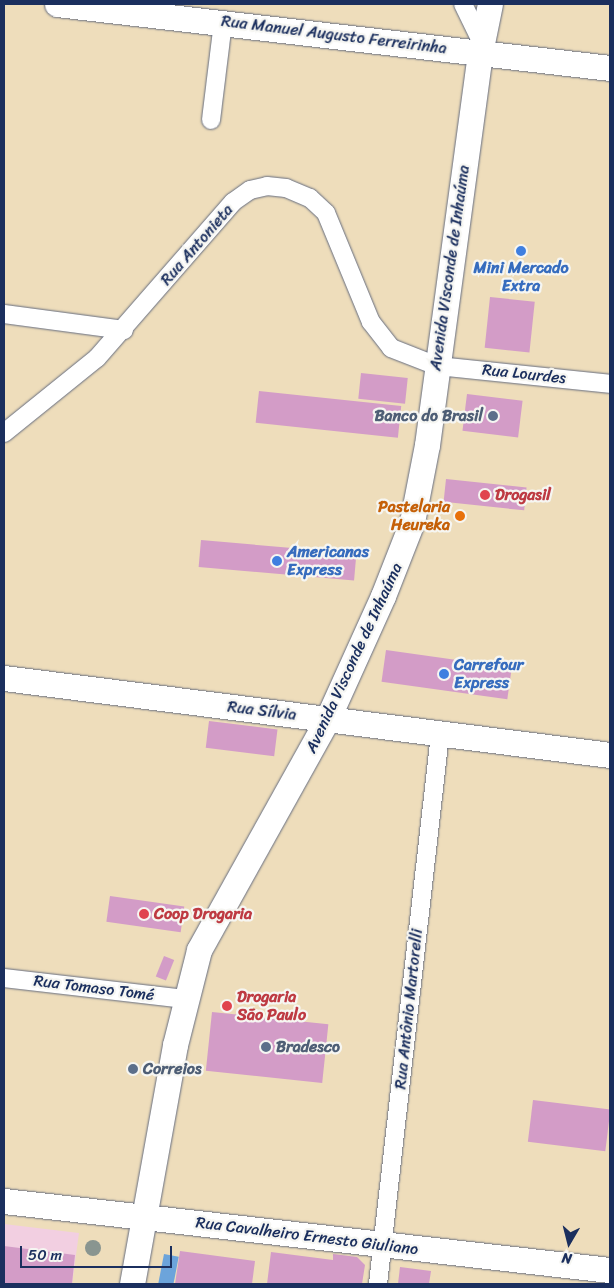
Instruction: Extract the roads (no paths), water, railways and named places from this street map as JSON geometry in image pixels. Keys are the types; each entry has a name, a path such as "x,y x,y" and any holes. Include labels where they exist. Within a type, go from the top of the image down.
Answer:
{"main road":[{"name":"Rua Manuel Augusto Ferreirinha","path":"57,4 224,13 481,48 610,68"},
{"name":"Avenida Visconde de Inhaúma","path":"132,1284 185,999 199,950 327,720 383,596 412,522 425,454 481,48 490,4"},
{"name":"Rua Sílvia","path":"4,678 440,735 610,755"},
{"name":"Rua Cavalheiro Ernesto Giuliano","path":"4,1201 610,1270"}],"street":[{"path":"463,4 481,48"},
{"path":"211,120 224,13"},
{"name":"Rua Antonieta","path":"4,433 97,358 124,330 233,202 250,190 267,186 286,188 310,198 326,213 371,322 391,348 437,366"},
{"path":"4,314 124,330"},
{"name":"Rua Lourdes","path":"437,366 610,384"},
{"name":"Rua Antônio Martorelli","path":"378,1284 440,735"},
{"name":"Rua Tomaso Tomé","path":"4,978 185,999"}],"water":[{"path":"164,1254 179,1257 173,1284 158,1283"}],"place":[{"name":"Mini Mercado Extra","path":"521,251"},
{"name":"Banco do Brasil","path":"493,416"},
{"name":"Drogasil","path":"485,495"},
{"name":"Pastelaria Heureka","path":"460,516"},
{"name":"Americanas Express","path":"277,561"},
{"name":"Carrefour Express","path":"444,674"},
{"name":"Coop Drogaria","path":"144,914"},
{"name":"Drogaria São Paulo","path":"227,1006"},
{"name":"Bradesco","path":"266,1047"},
{"name":"Correios","path":"133,1069"}]}
